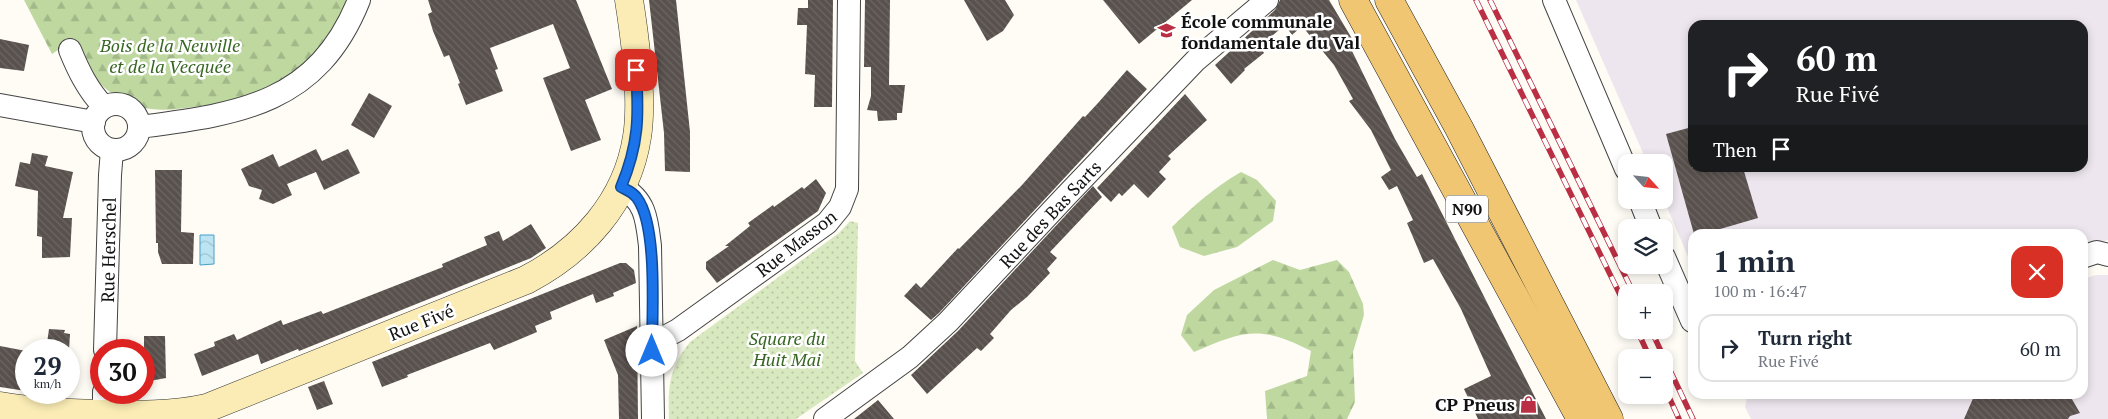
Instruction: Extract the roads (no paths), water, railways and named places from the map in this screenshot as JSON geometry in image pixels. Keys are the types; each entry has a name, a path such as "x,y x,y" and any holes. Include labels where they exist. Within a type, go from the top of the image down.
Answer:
{"main road":[{"name":"N90","path":"1353,0 1581,419"},
{"name":"N90","path":"1390,0 1459,128 1609,419"}],"street":[{"path":"139,127 229,114 276,97 305,77 331,51 347,27 359,0"},
{"name":"Rue Fivé","path":"109,404 168,415 208,408 526,280 559,261 600,222 621,187 632,158 637,138 638,119 629,0"},
{"name":"Rue Masson","path":"652,340 669,335 721,300 827,223 840,207 846,188 849,0"},
{"name":"Rue des Bas Sarts","path":"825,419 910,357 948,322 1186,70 1267,0"},
{"path":"1554,0 1620,154"},
{"path":"0,105 99,115 117,104 130,109 138,120 139,127 134,142 128,147 112,150 105,148 95,137 99,115 70,50"},
{"name":"Rue Herschel","path":"106,339 112,150"},
{"path":"621,187 632,192 638,200 647,225 650,246 653,419"},
{"path":"2088,255 2097,252 2108,255"},
{"path":"1671,274 1688,312"},
{"name":"Rue Fivé","path":"0,406 55,413 99,404"}],"water":[{"path":"200,235 214,235 214,264 200,265"}],"railway":[{"path":"1476,0 1618,291"},
{"path":"1490,0 1629,284"},
{"path":"1641,339 1646,349"},
{"path":"1655,339 1693,419"},
{"path":"1672,404 1679,419"}],"place":[{"name":"École communale fondamentale du Val","path":"1167,31"},
{"name":"CP Pneus","path":"1529,404"}],"park label":[{"name":"Bois de la Neuville et de la Vecquée","path":"170,55"},
{"name":"Square du Huit Mai","path":"787,348"}]}
